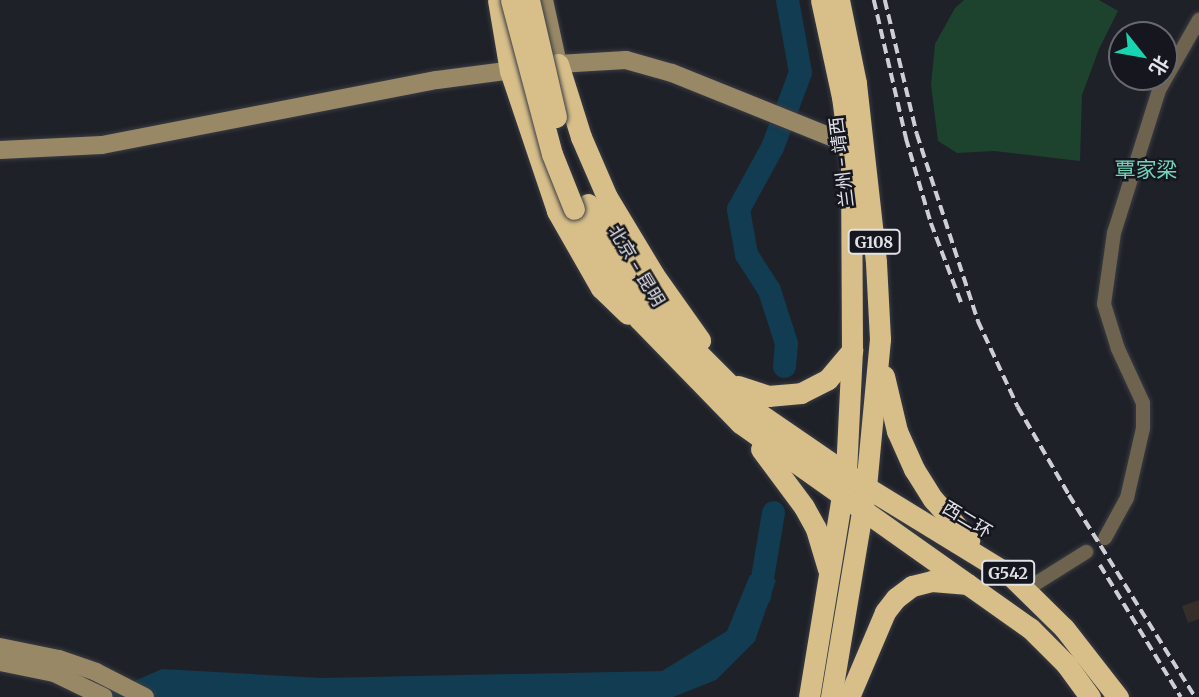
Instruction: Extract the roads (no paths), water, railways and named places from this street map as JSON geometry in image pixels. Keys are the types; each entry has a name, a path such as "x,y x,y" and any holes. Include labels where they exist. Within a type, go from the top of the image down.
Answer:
{"highway":[{"path":"498,0 510,71 556,211 601,288 705,388"},
{"name":"北京 - 昆明","path":"512,0 552,154 639,319 740,423 863,509"},
{"name":"北京 - 昆明","path":"529,0 563,147 581,206 654,310 727,379 757,412 846,472"},
{"name":"兰州 - 靖西","path":"821,0 851,165 852,349 846,472"},
{"name":"兰州 - 靖西","path":"839,0 856,83 877,262 880,339 866,487"},
{"path":"558,64 581,137 607,197 654,275 727,379 757,394 790,396 810,390 828,379 852,349"},
{"path":"880,339 885,385 906,453 933,499 984,557"},
{"path":"740,423 804,507 816,529 830,575"},
{"name":"西二环","path":"846,472 866,487 984,557 1027,589 1064,628 1118,697"},
{"name":"G108","path":"809,697 846,472"},
{"name":"G108","path":"831,697 866,487"},
{"name":"G542","path":"863,509 1030,628 1066,664 1090,697"},
{"path":"849,697 885,612 896,598 912,586 932,581 972,585"}],"street":[{"path":"544,0 558,64"},
{"path":"1105,538 1127,498 1143,428 1143,403 1118,349 1104,304 1114,233 1159,90 1199,20"},
{"path":"0,150 102,145 436,79 558,64 626,60 672,73 849,144"},
{"path":"1027,589 1086,552"},
{"path":"0,647 59,659 96,672 145,697"},
{"path":"0,662 54,673 104,697"}],"water":[{"path":"750,575 776,580 755,641 716,680 673,697 98,697 162,669 321,678 662,671 727,631"}],"waterway":[{"path":"784,366 786,343 769,290 746,254 738,209 772,147 800,72 787,0"},
{"path":"754,605 759,595 773,512"}],"railway":[{"path":"874,0 906,138 931,223 961,302"},
{"path":"885,0 917,134 978,321 1018,407 1069,495 1195,697"},
{"path":"1100,565 1181,697"}],"district":[{"name":"覃家梁","path":"1146,170"}]}
